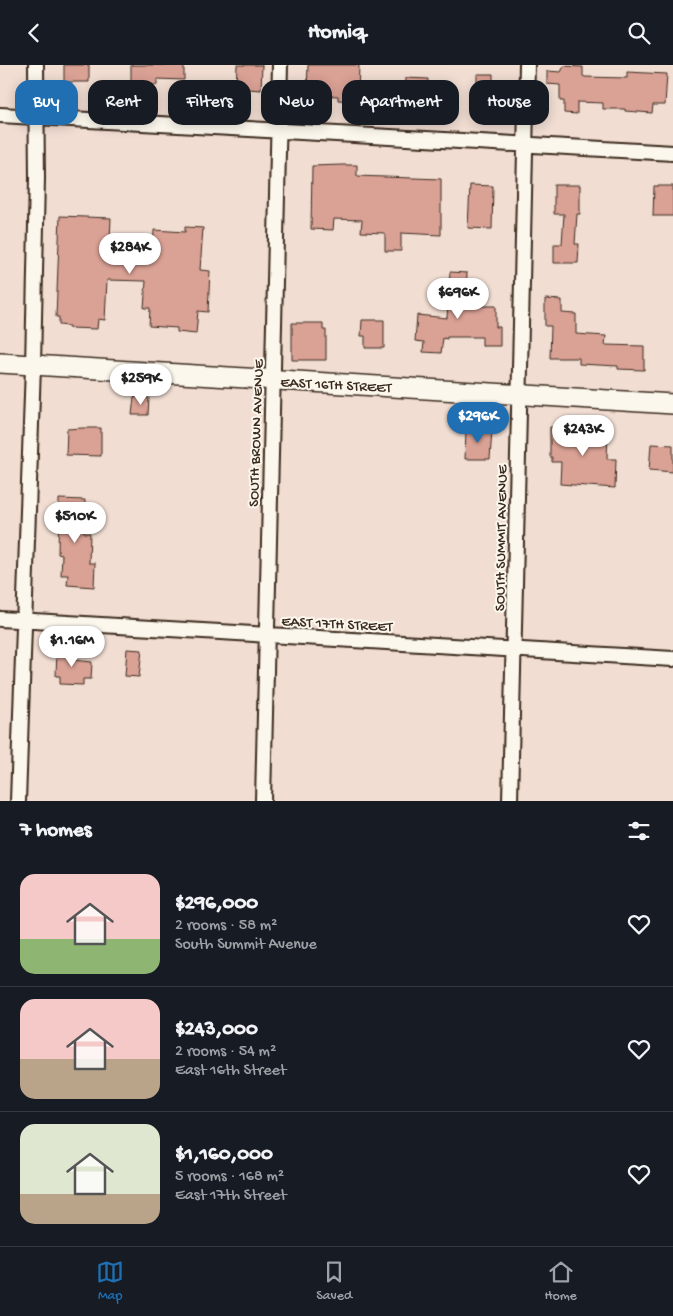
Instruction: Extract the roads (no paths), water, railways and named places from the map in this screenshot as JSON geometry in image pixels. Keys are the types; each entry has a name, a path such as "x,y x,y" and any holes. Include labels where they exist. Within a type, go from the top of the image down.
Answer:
{"street":[{"path":"36,65 36,80"},
{"name":"SOUTH BROWN AVENUE","path":"263,801 280,65"},
{"name":"SOUTH SUMMIT AVENUE","path":"510,801 527,65"},
{"path":"0,115 15,116"},
{"path":"78,119 673,153"},
{"path":"18,801 33,366 37,125"},
{"name":"EAST 16TH STREET","path":"0,363 673,404"},
{"name":"EAST 17TH STREET","path":"0,619 673,659"}]}
